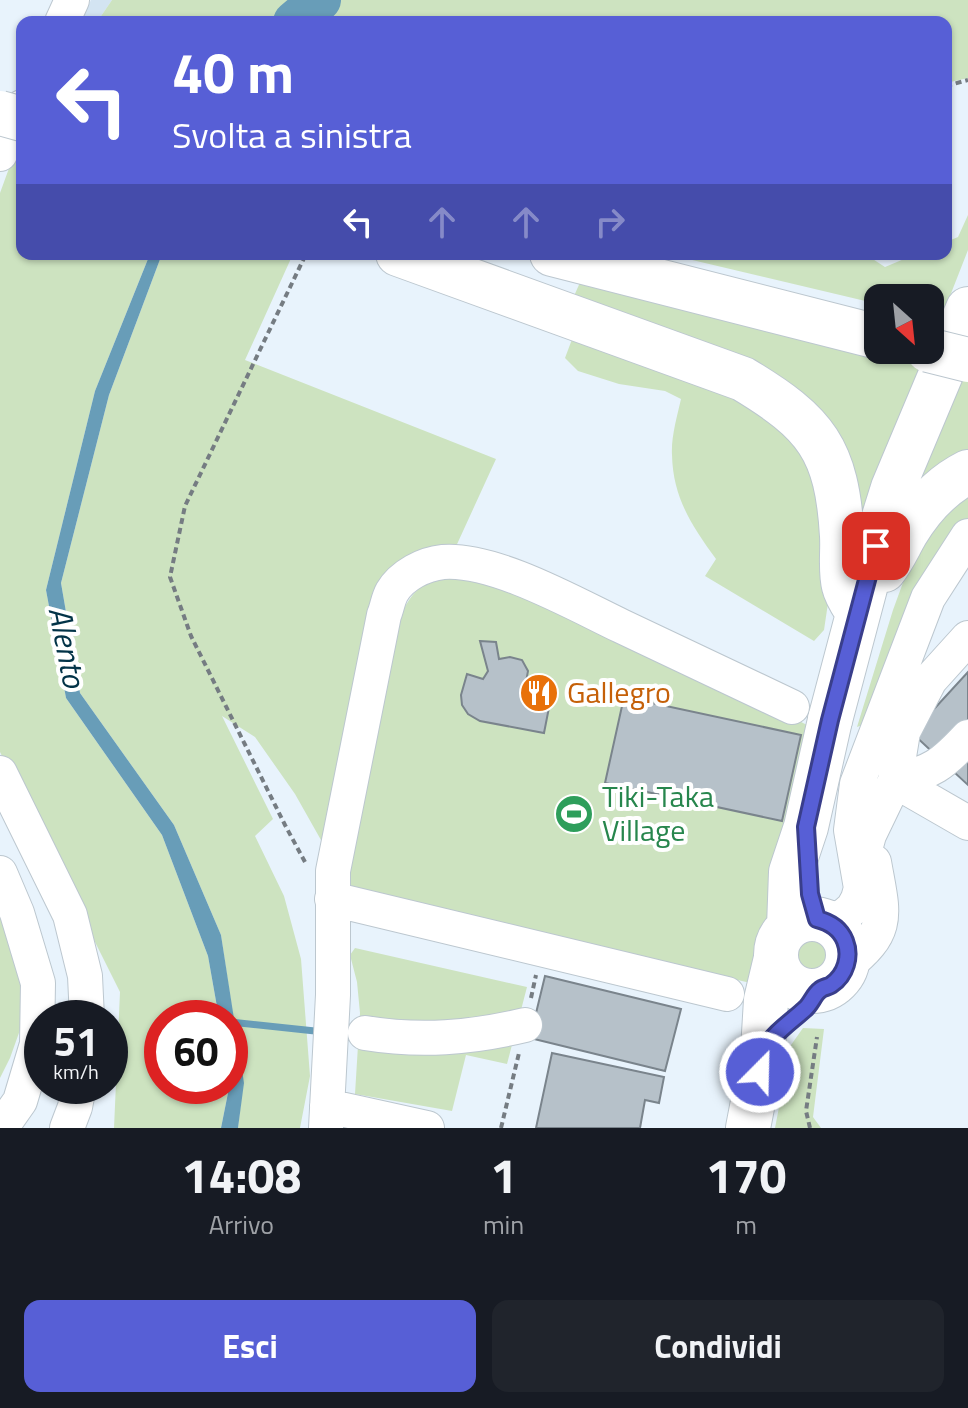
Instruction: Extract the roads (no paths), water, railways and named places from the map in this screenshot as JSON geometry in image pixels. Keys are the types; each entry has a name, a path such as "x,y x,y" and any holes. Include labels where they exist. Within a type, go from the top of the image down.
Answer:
{"main road":[{"path":"415,260 743,379 781,403 810,427 831,467 837,487 844,586 860,603"},
{"path":"576,260 864,333"},
{"path":"748,1128 763,1050 766,1000 803,932 810,894 806,827 811,713 860,603 893,488 954,342"},
{"path":"860,603 928,503 968,472"},
{"path":"763,1050 806,1008 848,956 843,937 837,929 803,932"},
{"path":"803,932 779,970 786,980 807,990 833,978"}],"street":[{"path":"0,154 16,120"},
{"path":"803,932 845,915 858,899 861,888 851,830 857,784 928,598 963,552"},
{"path":"427,1128 326,1117 333,995 324,883 333,871 384,615 391,594 399,583 426,565 445,562 467,563 491,570 536,586 811,713"},
{"path":"859,869 869,835 895,781 903,732 930,680 968,638"},
{"path":"895,781 925,773 950,756 968,737"},
{"path":"0,773 70,915 85,976 86,1000"},
{"path":"895,781 968,823"},
{"path":"833,978 871,944 881,921 869,835 857,784"},
{"path":"0,873 17,913 38,983 37,1044 20,1101 1,1128"},
{"path":"324,883 727,994"},
{"path":"365,1033 445,1039 488,1034 525,1025"},
{"path":"67,1128 76,1104"}],"water":[{"path":"148,260 160,260 109,395 61,583 80,693 174,825 221,935 231,1000 216,1000 208,956 162,835 66,698 46,590 95,391"},
{"path":"226,1104 241,1104 238,1128 221,1128"}],"waterway":[{"name":"Alento","path":"301,16 320,0"},
{"path":"248,1024 315,1031"}],"place":[{"name":"Gallegro","path":"539,693"},
{"name":"Tiki-Taka Village","path":"574,814"}]}
